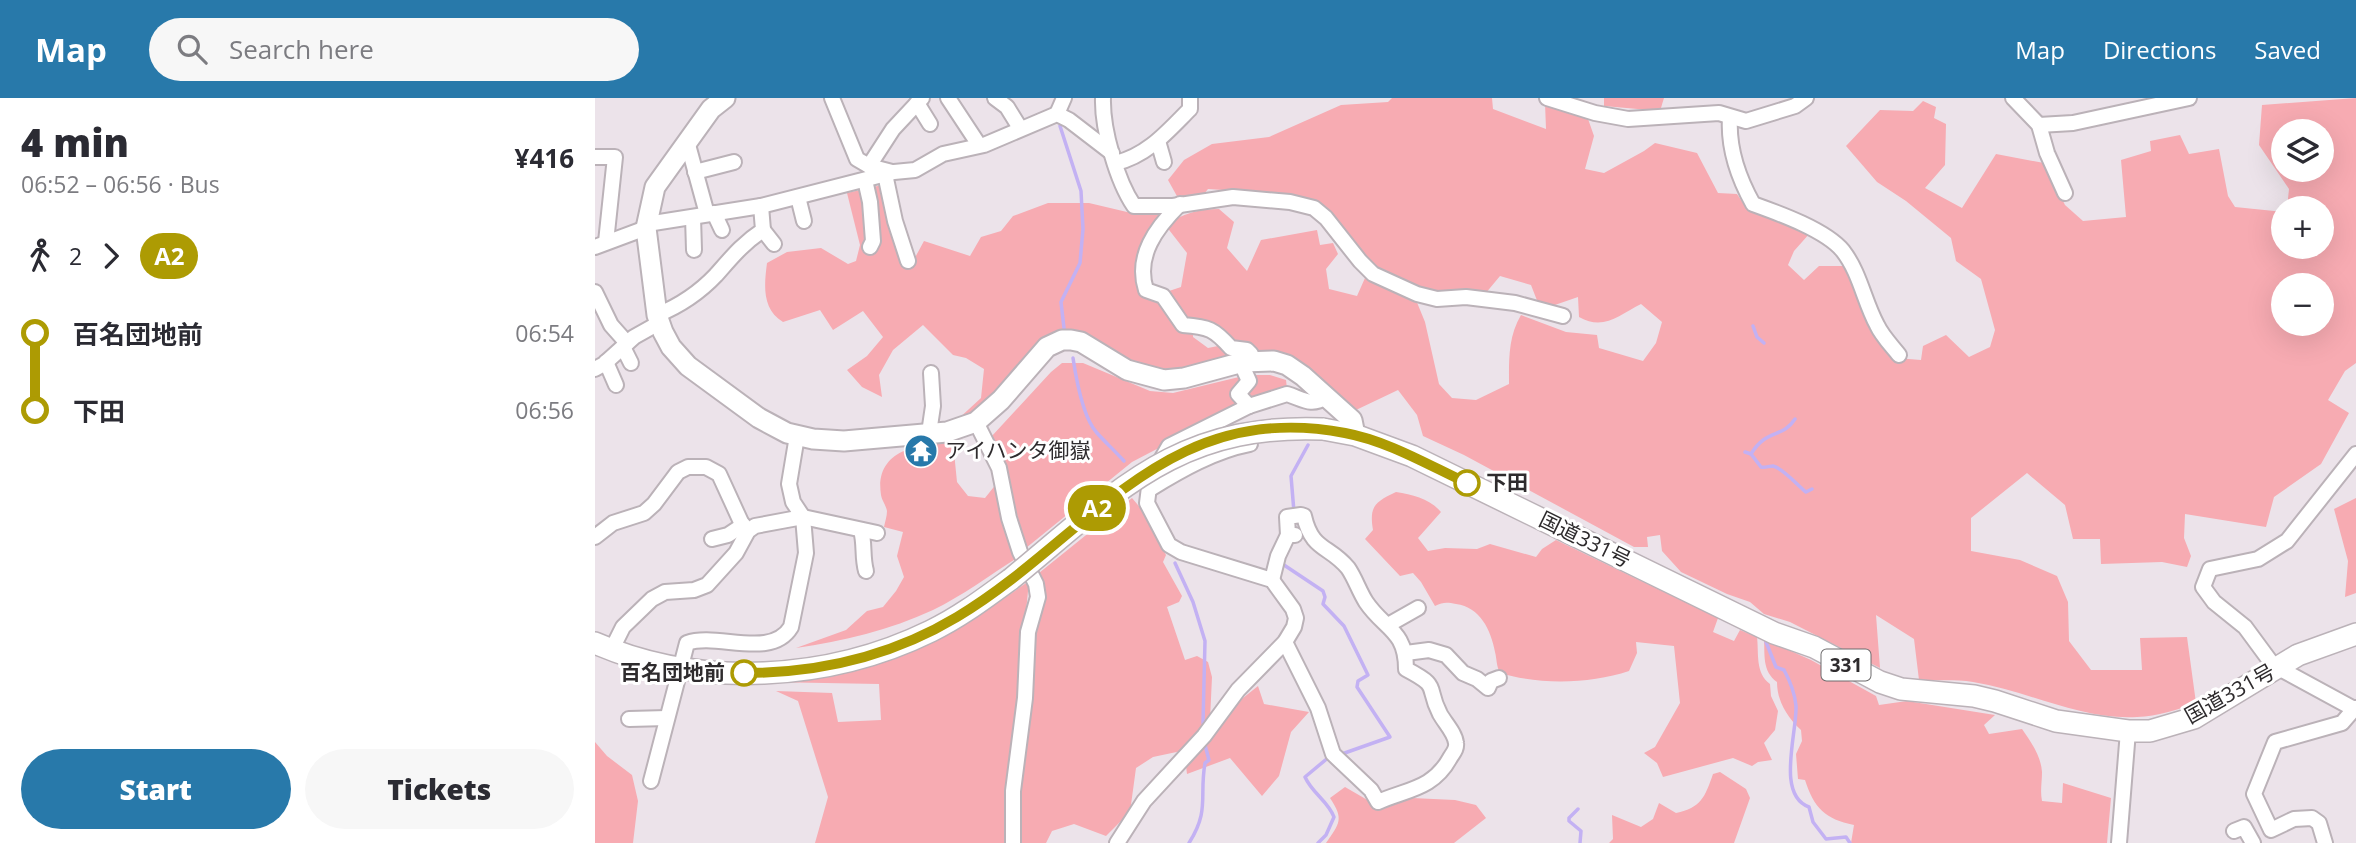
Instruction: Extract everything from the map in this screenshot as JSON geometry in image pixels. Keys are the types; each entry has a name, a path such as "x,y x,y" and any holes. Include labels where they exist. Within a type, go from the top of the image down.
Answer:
{"highway":[{"name":"国道331号","path":"603,646 680,667 730,672 775,673 853,660 932,631 958,616 1011,579 1114,494 1161,462 1211,441 1278,429 1323,429 1355,435 1412,456 1775,633 1814,647 1880,682 1901,689 1973,696 2048,719 2128,731 2150,731 2194,718 2306,652 2356,634"}],"main road":[{"path":"725,98 711,110 655,187 646,226 658,319 671,347 688,366 759,418 797,436 813,439 844,440 947,432 976,422 1001,400 1047,347 1062,341 1081,342 1127,370 1164,380 1184,378 1250,361 1274,361 1287,365 1352,420 1355,435"}],"street":[{"path":"832,98 857,159 867,173 873,241 870,247"},
{"path":"948,98 979,145"},
{"path":"995,98 1007,107 1020,128"},
{"path":"601,244 646,226 761,206 798,197 867,173 915,170 943,154 1000,139 1057,114 1064,98"},
{"path":"1103,98 1114,159 1127,196 1134,206 1180,204 1234,197 1290,202 1314,208 1326,218 1373,274 1417,294 1437,299 1466,297 1515,303 1563,316"},
{"path":"1057,114 1069,120 1114,159 1131,159 1158,141 1191,109 1190,98"},
{"path":"1547,98 1595,113 1628,119 1719,113 1746,121 1795,106 1806,98"},
{"path":"2013,98 2039,125 2047,152 2065,193"},
{"path":"2039,125 2073,122 2189,98"},
{"path":"867,173 893,129 919,100 930,124"},
{"path":"1730,118 1729,138 1742,185 1753,204 1804,225 1842,249 1852,265 1877,326 1899,355"},
{"path":"687,141 705,215 694,250"},
{"path":"1158,141 1164,162"},
{"path":"595,158 615,157 601,244"},
{"path":"695,172 734,162"},
{"path":"889,173 895,221 908,261"},
{"path":"798,197 804,221"},
{"path":"1180,204 1161,223 1149,246 1141,272 1146,290 1163,296 1183,325 1207,327 1219,334 1231,348 1247,350 1251,354 1244,370 1249,381 1238,394 1249,406"},
{"path":"761,206 763,230 774,244"},
{"path":"705,215 722,230"},
{"path":"616,385 600,366 715,277 734,252 763,230"},
{"path":"595,292 611,325 625,345 631,363"},
{"path":"929,433 933,406 931,373"},
{"path":"1117,843 1144,801 1204,736 1238,690 1285,642 1296,618 1272,580 1181,552 1169,545 1147,503 1150,479 1169,446 1249,406 1287,394 1304,402 1315,403 1326,397"},
{"path":"976,422 999,468 1009,518 1020,552 1036,584 1038,597 1028,632 1025,698 1013,791 1013,843"},
{"path":"650,781 684,648 692,641 700,640 744,644 771,642 786,635 791,627 806,553 803,517 793,502 789,484 797,436"},
{"path":"1150,488 1188,466 1235,447 1297,439"},
{"path":"2325,843 2319,823 2312,818 2294,819 2271,830 2254,793 2275,742 2342,723 2355,709 2270,663 2245,627 2214,602 2203,587 2210,569 2257,559 2287,541 2356,454"},
{"path":"595,537 613,523 644,513 654,505 678,472 688,467 706,467 719,474 746,528 736,553 707,585 694,590 665,592 652,599 603,646"},
{"path":"1272,580 1278,556 1288,535 1287,517 1304,516 1308,535 1347,568 1368,604 1388,625 1406,653 1406,669 1426,680 1432,687 1439,711 1456,740 1456,748 1443,771 1424,786 1378,802 1371,790 1333,754 1318,708 1285,642"},
{"path":"712,539 746,528 803,517 877,533"},
{"path":"861,530 865,543 863,560 866,571"},
{"path":"1288,535 1308,535"},
{"path":"1388,625 1417,608"},
{"path":"1406,653 1429,650 1446,655 1463,673 1477,679 1487,688 1492,681 1499,678"},
{"path":"629,719 667,718"},
{"path":"2119,843 2128,731"},
{"path":"2234,831 2244,827 2253,843"}],"shaded area":[{"path":"1392,98 1492,98 1493,109 1546,129 1545,103 1587,116 1594,136 1585,169 1604,173 1655,143 1697,153 1718,193 1737,194 1747,209 1810,233 1794,251 1788,265 1804,280 1819,266 1847,266 1896,358 1921,360 1923,346 1946,335 1969,357 1990,347 1995,330 1981,279 1956,261 1951,238 1906,201 1877,182 1846,146 1880,110 1913,111 1923,101 1936,107 1934,118 1946,124 1945,165 1925,188 1962,208 1996,154 2044,163 2065,205 2083,221 2126,217 2121,160 2151,151 2150,141 2180,135 2189,154 2219,149 2228,196 2235,207 2271,211 2271,259 2334,259 2334,196 2288,196 2289,189 2284,182 2334,182 2334,119 2271,119 2271,163 2259,145 2262,105 2356,98 2356,363 2345,371 2328,400 2349,413 2321,464 2274,497 2266,527 2185,514 2184,538 2191,556 2187,567 2162,562 2101,564 2100,539 2073,539 2065,505 2027,473 1971,518 1971,551 2020,560 2057,576 2068,602 2069,641 2091,670 2142,670 2140,638 2187,637 2196,703 2152,715 2116,717 2075,710 1973,682 1919,680 1914,639 1876,615 1880,668 1790,622 1764,614 1750,602 1681,572 1662,551 1660,535 1647,537 1648,547 1634,547 1464,455 1423,436 1417,415 1398,390 1356,410 1256,357 1215,326 1196,319 1186,319 1166,292 1181,287 1187,253 1166,226 1191,213 1219,209 1234,222 1227,248 1247,271 1261,240 1317,230 1320,245 1333,243 1338,254 1326,269 1329,289 1357,296 1365,278 1416,300 1425,322 1439,384 1452,398 1476,400 1509,384 1511,340 1521,315 1566,332 1597,335 1599,348 1643,361 1656,343 1662,322 1641,304 1611,320 1588,321 1579,317 1578,297 1549,307 1538,303 1531,285 1500,276 1485,294 1437,294 1415,287 1376,268 1344,228 1321,205 1285,194 1208,189 1204,194 1178,198 1168,180 1184,160 1212,144 1269,137 1341,105 1388,102"},
{"path":"1604,98 1664,98 1660,111 1604,106"},
{"path":"882,185 911,265 924,241 970,256 981,237 1001,231 1013,216 1048,203 1089,203 1127,212 1163,214 1144,245 1136,274 1144,295 1160,302 1193,330 1193,337 1208,348 1218,346 1244,353 1171,372 1127,362 1073,333 975,414 956,421 981,398 984,369 966,358 953,355 923,325 893,350 879,375 882,397 862,387 847,370 867,356 883,337 863,311 833,330 820,310 783,322 771,311 765,288 767,263 787,252 821,248 848,264 856,261 860,245 847,193"},
{"path":"1062,363 1083,363 1150,391 1173,393 1239,377 1239,406 1132,462 1026,548 1010,488 991,437"},
{"path":"1255,375 1270,375 1286,380 1287,389 1251,401 1244,394"},
{"path":"953,442 957,482 968,496 985,498 997,483 1002,518 1017,558 955,598 917,617 866,634 796,648 846,630 867,611 883,607 896,591 904,577 897,556 903,532 884,527 887,511 881,495 881,480 885,468 892,459 913,447"},
{"path":"1396,492 1426,500 1441,512 1418,538 1428,551 1445,548 1477,549 1490,544 1536,557 1542,549 1556,540 1718,618 1713,632 1734,641 1740,630 1757,637 1760,669 1770,684 1771,696 1778,711 1775,730 1764,743 1772,760 1758,762 1752,766 1733,758 1663,777 1657,763 1644,753 1655,747 1680,703 1674,646 1636,642 1637,653 1629,671 1581,681 1531,680 1500,673 1491,636 1478,615 1453,603 1435,606 1413,573 1400,576 1365,539 1373,530 1372,515 1375,506"},
{"path":"1132,498 1143,511 1166,555 1163,562 1182,596 1179,602 1167,607 1185,660 1197,656 1208,662 1212,677 1210,720 1186,750 1153,757 1136,768 1130,812 1106,836 1074,824 1052,831 1046,843 1017,843 1031,636 1042,592 1039,573"},
{"path":"2356,498 2356,593 2345,597 2348,561 2334,509"},
{"path":"1029,581 1007,843 815,843 828,797 798,701 776,691 832,693 838,722 881,720 879,684 770,682 940,638 979,616"},
{"path":"1764,639 1811,660 1876,696 1879,705 1907,701 1995,715 1984,725 1989,734 2022,729 2040,760 2042,801 2062,803 2063,783 2111,798 2107,843 1851,843 1854,825 1828,816 1812,798 1805,780 1798,779 1796,754 1802,741 1801,730 1784,708 1777,682 1769,673"},
{"path":"1258,686 1264,704 1309,712 1291,732 1279,776 1262,796 1230,758 1187,774 1186,766 1243,698"},
{"path":"595,742 607,756 632,775 638,801 633,843 595,843"},
{"path":"1720,772 1746,789 1750,798 1734,843 1609,843 1613,839 1612,815 1641,827 1653,819 1659,803 1676,813 1684,811 1697,805 1713,774"},
{"path":"1345,787 1383,809 1412,798 1455,800 1476,805 1486,818 1454,843 1326,843 1339,821 1330,798"}],"waterway":[{"path":"1060,126 1081,191 1083,229 1080,263 1061,302 1064,328"},
{"path":"1753,326 1757,337 1764,343"},
{"path":"1073,358 1088,418 1097,433 1124,461"},
{"path":"1745,452 1751,454 1763,440 1785,429 1795,419"},
{"path":"1294,512 1291,476 1308,445"},
{"path":"1751,454 1761,467 1777,467 1806,492 1812,489"},
{"path":"1175,563 1193,602 1205,641 1203,723"},
{"path":"1281,563 1323,591 1323,604 1344,626 1368,675 1358,681 1357,687 1390,737 1339,755"},
{"path":"1766,642 1776,667 1784,670 1786,674 1796,706 1791,762 1793,790 1799,800 1809,807 1813,822 1826,839 1846,837 1850,843"},
{"path":"1189,843 1202,812 1203,775 1205,763 1209,760 1205,745"},
{"path":"1318,843 1326,835 1334,817 1305,777 1329,757"},
{"path":"1578,809 1569,821 1581,831 1580,843"}],"bus line":[{"name":"A2","path":"744,673 775,673 828,666 878,652 932,631 1011,579 1137,477 1185,451 1233,435 1298,428 1355,435 1412,456 1467,483"}],"place":[{"name":"アイハンタ御嶽","path":"921,451"},
{"name":"下田","path":"1467,483"},
{"name":"百名団地前","path":"744,673"}]}
